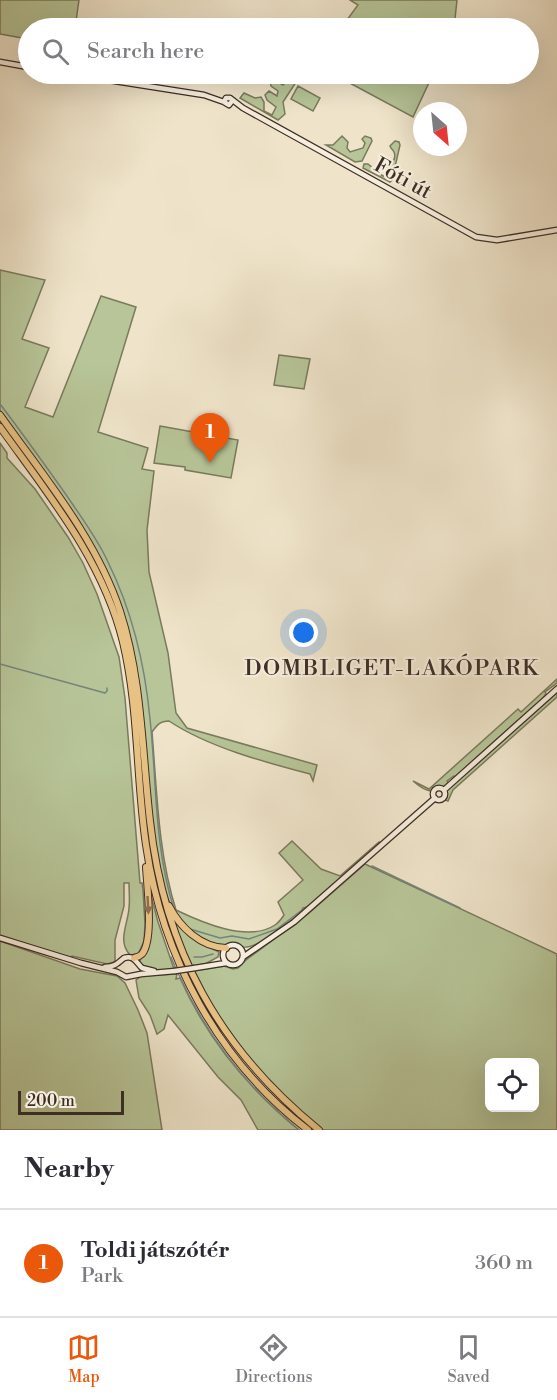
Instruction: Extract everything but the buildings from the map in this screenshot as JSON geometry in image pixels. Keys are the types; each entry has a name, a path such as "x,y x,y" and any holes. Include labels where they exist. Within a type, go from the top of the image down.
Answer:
{"highway":[{"path":"0,415 83,533 106,577 119,610 137,681 150,823 163,895 183,955 216,1018 260,1076 296,1112 319,1130"},
{"path":"0,427 78,537 113,611 123,642 132,693 146,843 148,934 144,951 134,958"},
{"path":"146,843 154,891 167,934 198,1003 224,1043 254,1080 308,1130"},
{"path":"163,895 174,916 186,930 224,951"}],"street":[{"path":"0,62 18,65"},
{"name":"Fóti út","path":"132,84 224,100 229,97 231,103 476,237 497,240 557,230"},
{"path":"0,938 130,978 136,975 226,963 236,964 308,911 435,798 442,799 445,794 444,790 557,689"},
{"path":"435,798 433,795 435,790 439,788 444,790"},
{"path":"205,966 232,945 241,949 263,942"},
{"path":"241,949 243,957"},
{"path":"224,951 226,963"},
{"path":"94,967 112,967 124,958 134,958 145,969 162,972"},
{"path":"119,964 121,974"},
{"path":"136,975 139,965"}],"green space":[{"path":"0,0 79,0 76,18 18,18 18,37 0,34"},
{"path":"350,0 457,0 455,18 348,18 358,5"},
{"path":"271,84 295,84 283,102 285,114 278,120 240,98 244,93 255,98 261,97 264,102 264,111 272,115 276,107 267,100 265,95 269,91 277,96 278,91"},
{"path":"352,84 428,84 420,102 413,102 413,117"},
{"path":"298,86 320,98 313,111 291,99"},
{"path":"342,136 348,142 347,148 350,152 363,148 365,143 362,139 365,136 371,138 372,141 362,161 355,162 326,145 333,145"},
{"path":"395,141 400,145 390,182 363,168 364,164 368,164 383,176 387,174 386,168 395,157 390,146"},
{"path":"0,270 45,280 22,339 49,348 25,407 53,417 101,296 136,307 98,432 148,448 142,469 154,471 147,530 149,572 168,653 176,713 187,728 317,765 313,781 310,774 255,759 219,746 169,721 157,725 152,732 159,822 165,867 176,910 225,929 252,932 264,930 275,925 282,918 284,915 278,902 303,880 279,853 292,841 321,869 340,876 379,842 380,844 308,907 303,908 286,926 257,943 243,947 234,943 223,946 215,945 188,930 173,910 163,888 152,824 138,681 108,577 31,453 0,410"},
{"path":"279,355 310,359 304,389 274,385"},
{"path":"160,426 238,440 231,478 185,470 185,467 154,463"},
{"path":"0,443 7,453 7,458 35,489 83,563 97,594 119,657 125,698 145,924 144,941 138,954 130,955 124,944 129,908 129,883 124,883 124,906 115,940 115,962 107,964 72,956 69,958 0,935"},
{"path":"557,679 557,683 545,692 542,699 455,777 447,781 448,783 443,787 430,791 413,781 429,789 518,709 521,712"},
{"path":"557,691 557,697 453,790 448,801 442,799 443,793"},
{"path":"365,864 557,954 557,1130 321,1130 261,1075 227,1032 193,971 224,966 238,968 309,913"},
{"path":"149,888 174,969 146,968 139,962 146,950"},
{"path":"170,915 180,928 204,945 219,952 218,957 205,964 191,966"},
{"path":"0,941 80,969 117,976 125,983 147,1033 162,1130 0,1130"},
{"path":"177,974 176,979 180,978 203,1021 230,1061 263,1097 299,1130 258,1130 241,1100 218,1077 168,1015 164,1029 157,1034 150,1015 139,998 136,980 141,976"}],"waterway":[{"path":"0,404 94,536 108,562 131,619 148,699 159,839 174,909"},
{"path":"0,664 105,693 107,688"},
{"path":"372,866 460,908"},
{"path":"190,929 220,938 232,936 249,939 277,929 302,910"},
{"path":"194,957 213,954"},
{"path":"171,957 176,969"},
{"path":"178,973 201,1017 229,1059 262,1096 299,1130"}],"place":[{"name":"Toldi játszótér","path":"210,463"}],"district":[{"name":"DOMBLIGET-LAKÓPARK","path":"392,667"}]}
